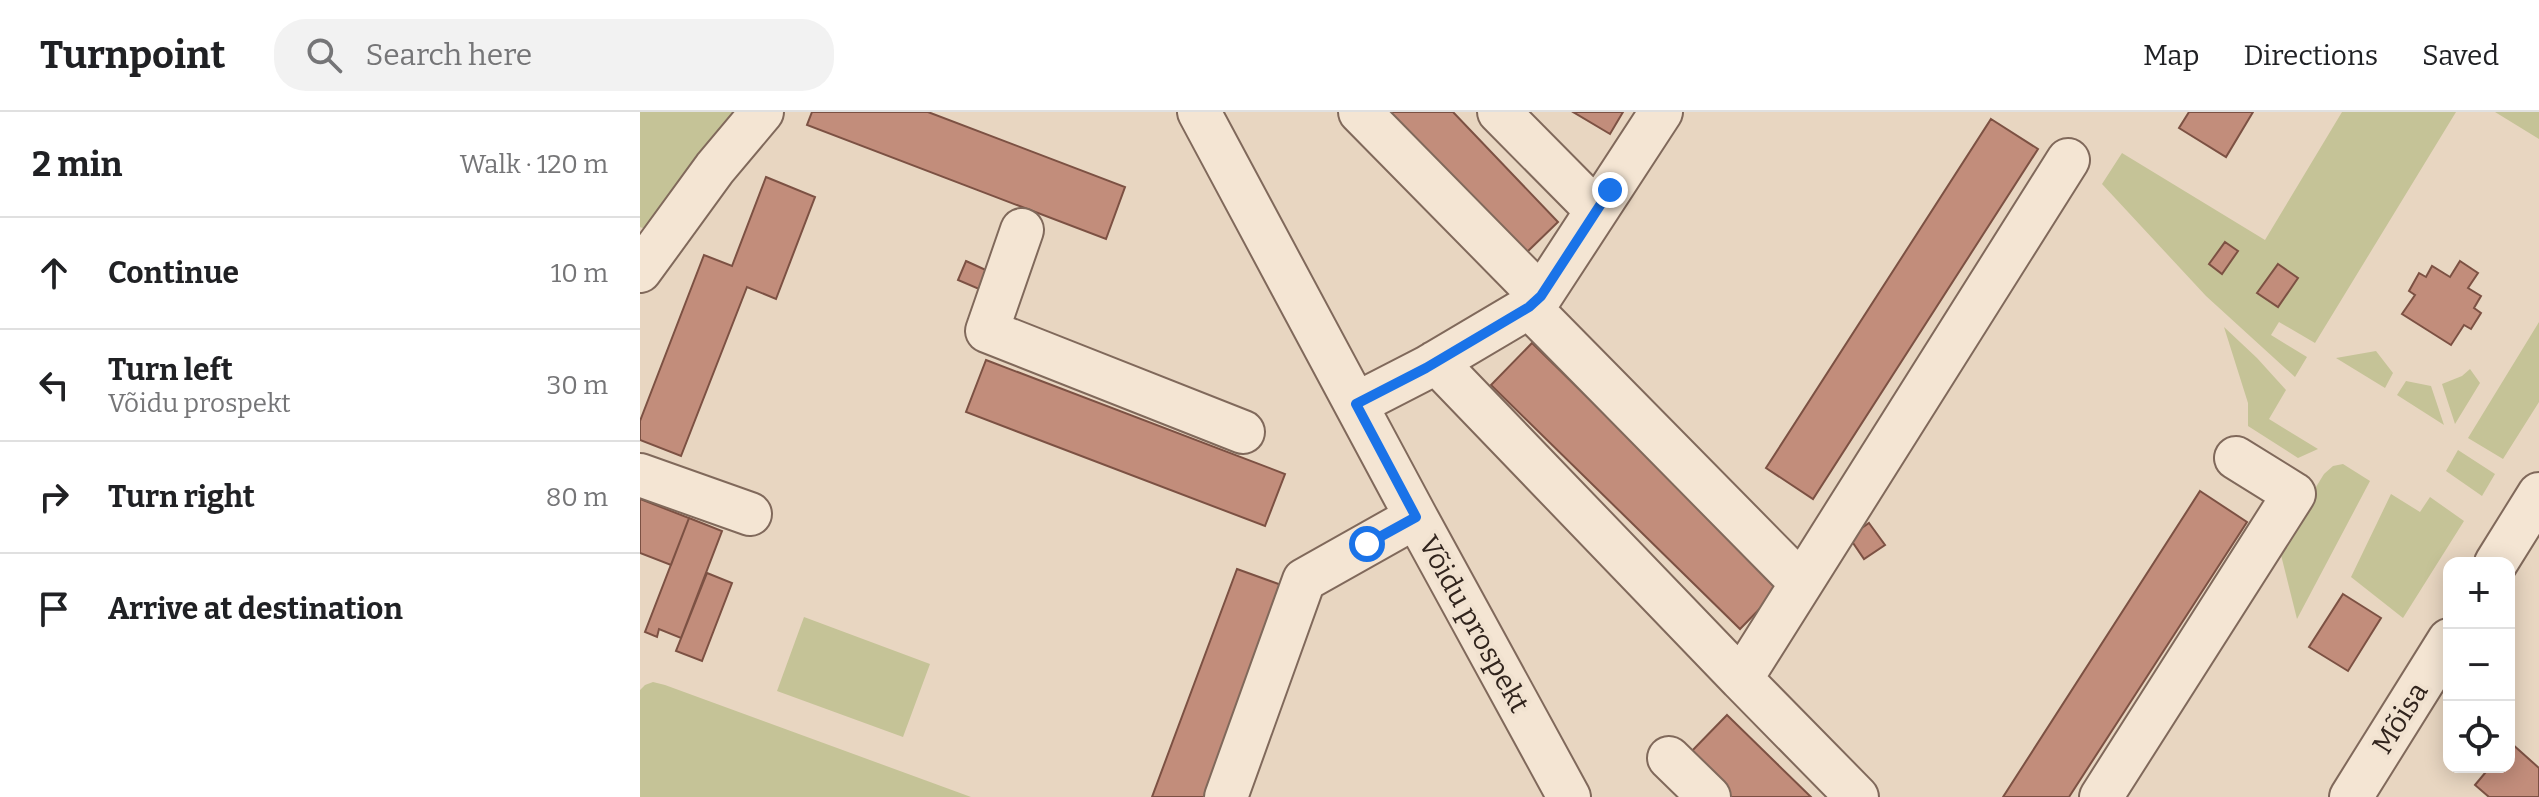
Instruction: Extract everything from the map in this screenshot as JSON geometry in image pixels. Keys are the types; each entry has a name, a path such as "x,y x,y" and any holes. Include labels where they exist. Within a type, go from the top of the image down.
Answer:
{"street":[{"path":"640,271 715,168 762,112"},
{"path":"1180,112 1181,122 1211,180 1244,195"},
{"name":"Võidu prospekt","path":"1199,112 1569,797"},
{"path":"1360,112 1801,583"},
{"path":"1499,112 1596,210"},
{"path":"1356,404 1436,362 1535,301 1661,112"},
{"path":"1741,679 2068,160"},
{"path":"1022,230 987,331 1243,432"},
{"path":"1436,362 1857,797"},
{"path":"2101,797 2294,494 2236,458"},
{"path":"640,475 750,514"},
{"path":"2500,557 2539,494"},
{"path":"1226,797 1304,580 1416,517"},
{"name":"Mõisa","path":"2358,795 2443,650"},
{"path":"1669,758 1709,797"}],"shaded area":[{"path":"640,112 744,112 663,236 640,227"},
{"path":"2342,112 2456,112 2315,343 2279,322 2271,335 2307,357 2295,377 2206,296 2102,184 2122,153 2265,240"},
{"path":"2495,112 2539,112 2539,139"},
{"path":"2539,322 2539,402 2503,459 2468,438"},
{"path":"2224,327 2286,390 2269,419 2318,449 2298,458 2248,426 2248,403"},
{"path":"2376,351 2393,373 2385,388 2336,358"},
{"path":"2470,369 2480,383 2455,424 2442,384"},
{"path":"2406,381 2431,386 2444,425 2397,395"},
{"path":"2458,450 2495,474 2482,496 2446,471"},
{"path":"2343,464 2370,481 2297,619 2279,547 2324,474 2333,466"},
{"path":"2391,494 2420,512 2430,497 2464,521 2403,618 2351,577"},
{"path":"804,617 930,664 903,737 777,691"},
{"path":"653,682 971,797 640,797 640,690"}],"building":[{"path":"812,112 928,112 1125,187 1106,239 807,125"},
{"path":"1388,112 1453,112 1558,222 1524,255"},
{"path":"1573,112 1623,112 1610,134"},
{"path":"2189,112 2253,112 2226,157 2179,128"},
{"path":"1991,119 2038,149 1813,499 1766,468"},
{"path":"766,177 815,197 776,299 747,287 681,456 640,440 640,421 704,255 732,266"},
{"path":"2225,242 2238,251 2222,274 2209,264"},
{"path":"966,261 988,271 979,289 958,280"},
{"path":"2460,261 2478,273 2468,288 2481,296 2474,308 2481,313 2471,329 2464,325 2451,345 2402,314 2415,295 2409,291 2419,273 2426,277 2432,266 2450,277"},
{"path":"2278,264 2298,278 2278,307 2257,293"},
{"path":"1532,343 1781,587 1740,629 1491,385"},
{"path":"986,360 1285,474 1265,526 966,412"},
{"path":"2200,491 2247,522 2069,797 2003,797"},
{"path":"640,499 689,518 671,565 640,553"},
{"path":"689,518 722,531 681,638 659,629 657,637 645,632"},
{"path":"1869,523 1885,545 1864,559 1849,537"},
{"path":"1237,569 1287,587 1208,797 1152,797"},
{"path":"707,573 732,583 702,661 676,651"},
{"path":"2343,594 2381,618 2348,671 2309,647"},
{"path":"1727,715 1811,797 1727,797 1686,757"},
{"path":"2515,747 2539,768 2539,797 2489,797 2475,785 2485,773 2515,773"}],"route":[{"path":"1367,544 1416,517 1356,404 1426,368 1529,307 1541,296 1610,190"}]}
